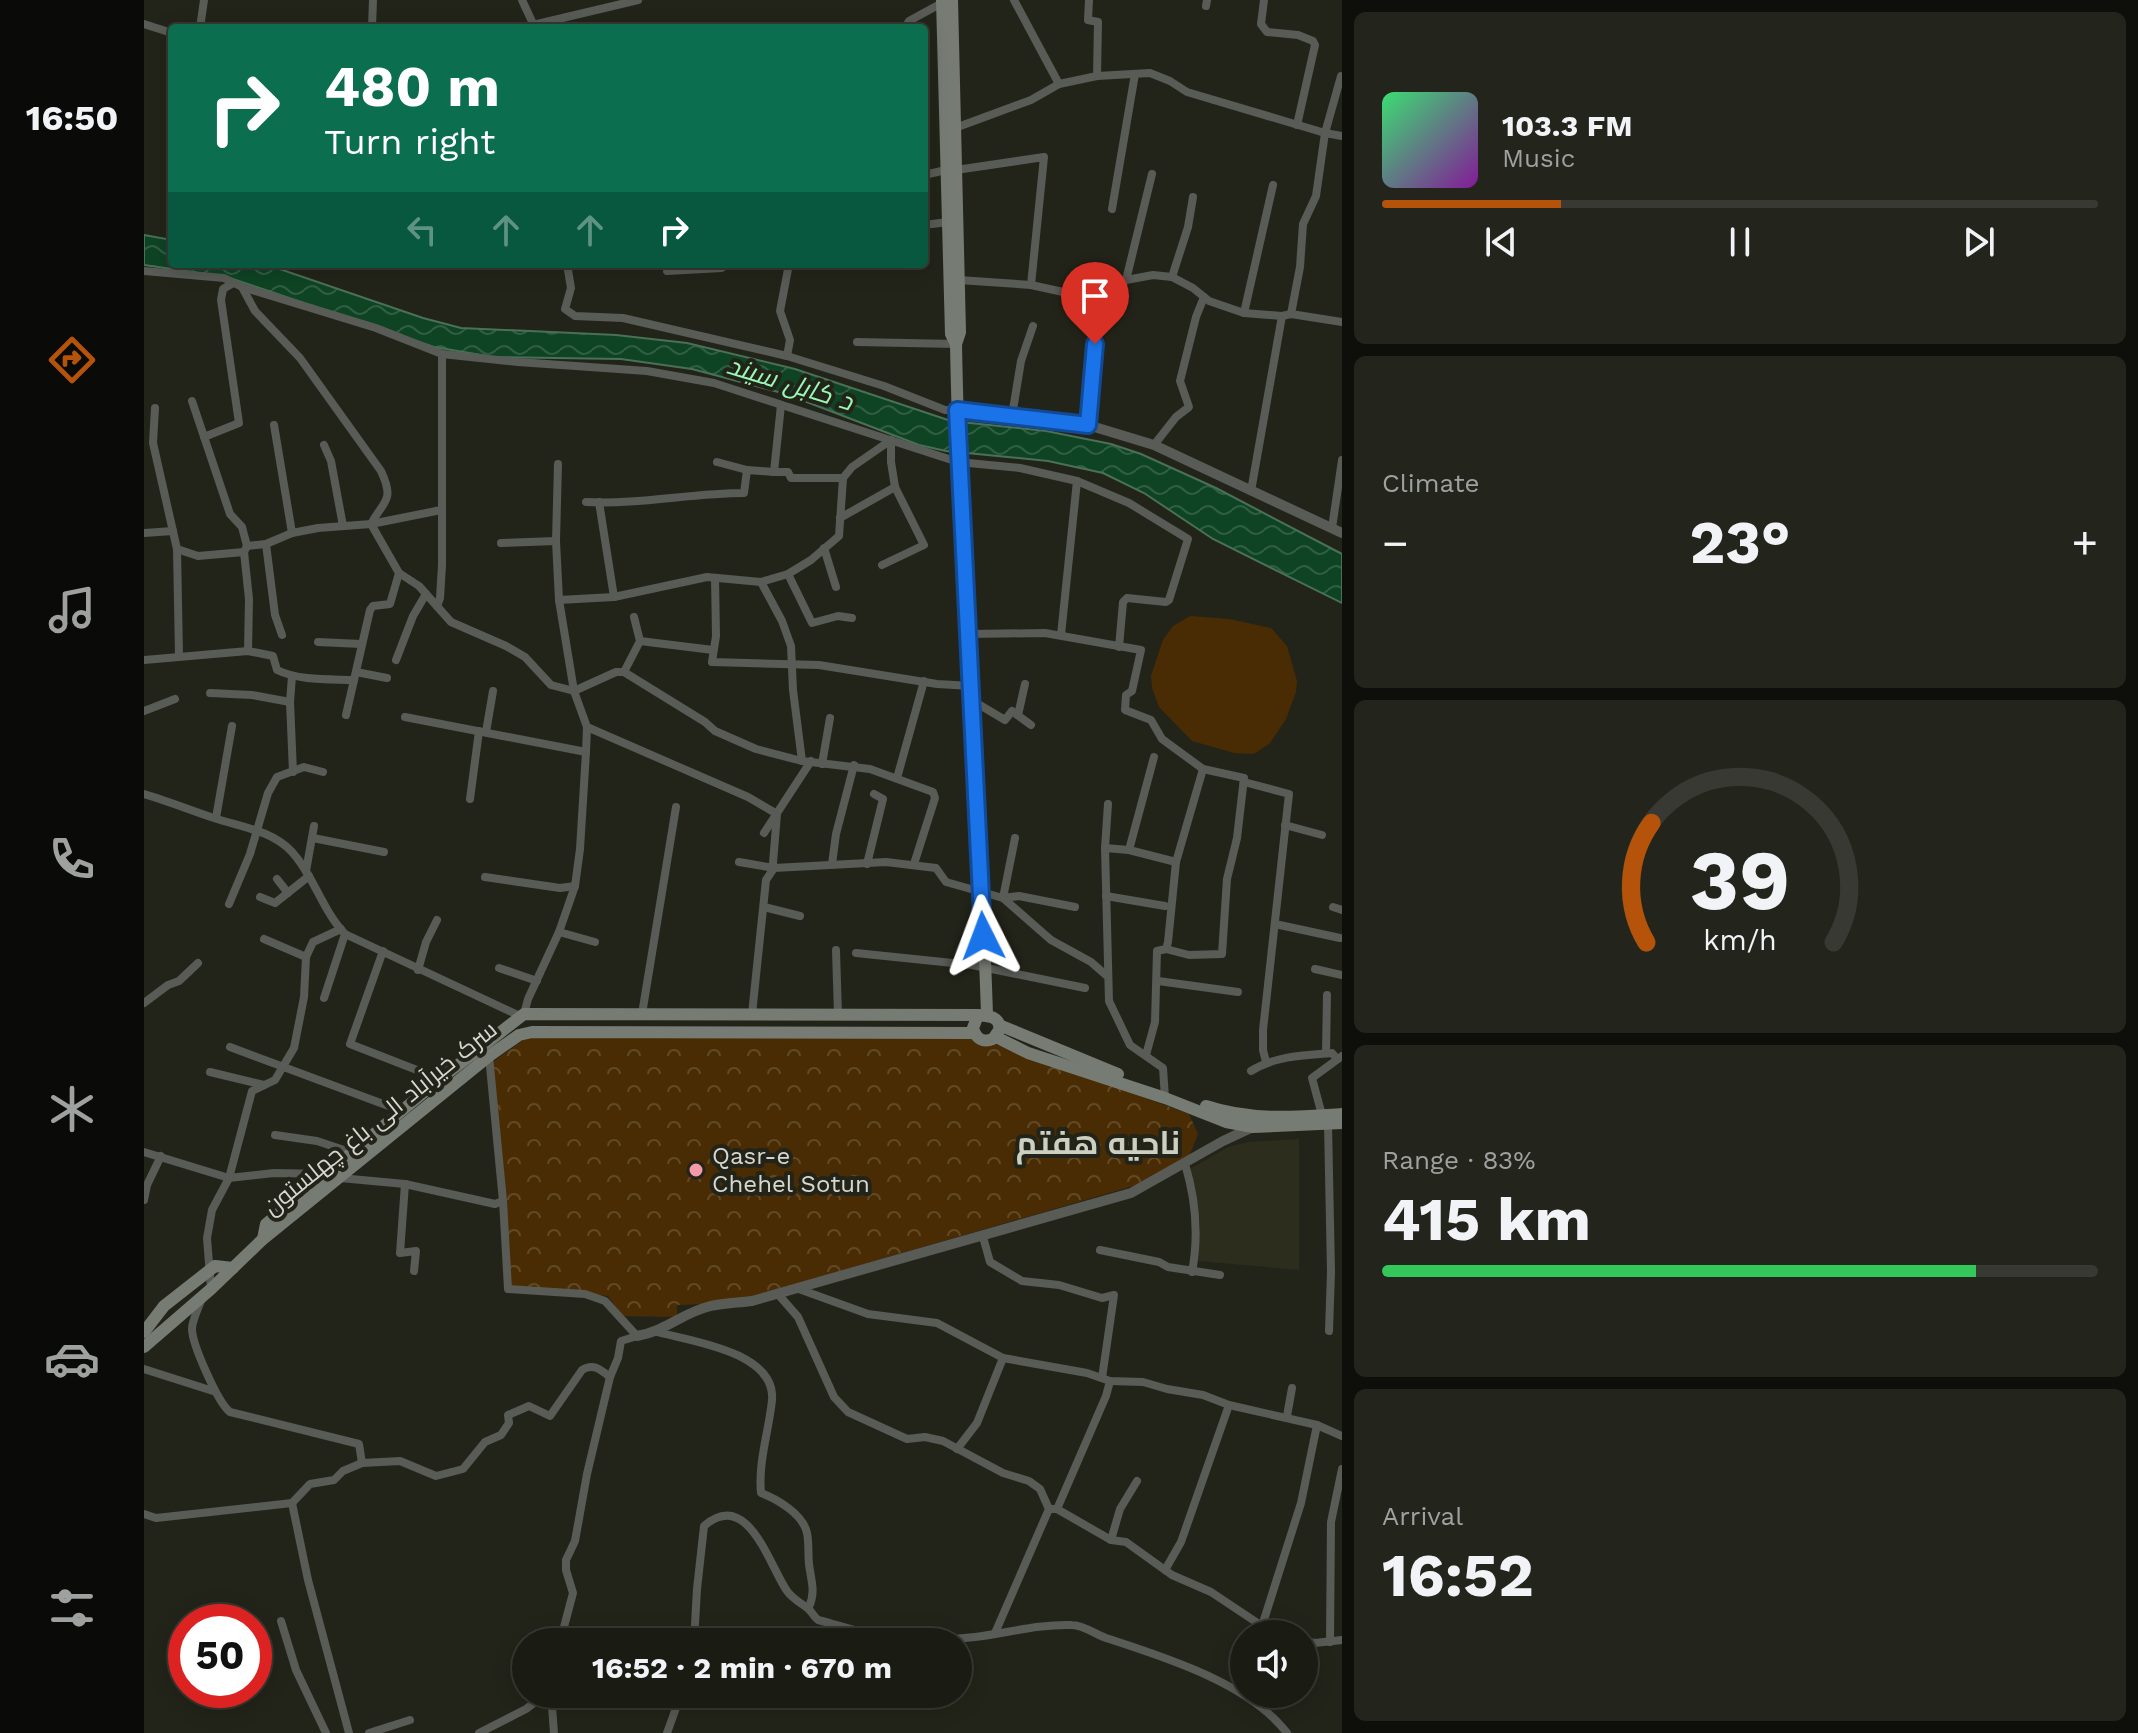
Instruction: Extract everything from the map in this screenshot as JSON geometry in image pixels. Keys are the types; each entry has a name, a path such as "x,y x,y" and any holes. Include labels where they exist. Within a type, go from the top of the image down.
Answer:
{"main road":[{"path":"945,1 955,128 948,222 951,334 956,344"},
{"path":"945,1 951,170 959,280 960,332 956,344 958,459 985,969 982,1015 974,1024 974,1033 984,1041 998,1031 1008,1031 1226,1122 1253,1127 1325,1120 1342,1114"},
{"path":"263,1239 266,1224 327,1174 358,1155 402,1111 522,1015 982,1015 995,1018 998,1031"},
{"name":"سرک خیرآباد الی باغ چهلستون","path":"144,1347 263,1239 341,1178 358,1155 519,1035 532,1032 974,1033"},
{"path":"1165,1095 1246,1116 1342,1123"},
{"path":"144,1332 164,1306 215,1266 233,1268"}],"street":[{"path":"201,24 204,0"},
{"path":"372,24 373,0"},
{"path":"522,0 533,24"},
{"path":"542,24 638,0"},
{"path":"1014,0 1059,84"},
{"path":"1089,0 1088,20 1098,22 1097,76"},
{"path":"1264,0 1261,24 1267,32 1298,35 1313,41 1315,45 1297,125"},
{"path":"907,24 945,1"},
{"path":"144,24 168,32"},
{"path":"955,128 1031,100 1059,84 1097,76 1150,73 1187,92 1342,136"},
{"path":"1112,209 1135,74"},
{"path":"1251,491 1286,315 1300,267 1303,224 1316,196 1325,133 1341,76"},
{"path":"928,174 1044,157 1031,285"},
{"path":"959,280 1031,285 1100,300 1114,293 1126,280 1152,174"},
{"path":"1244,313 1273,185"},
{"path":"1172,277 1188,227 1193,197"},
{"path":"928,224 948,222"},
{"path":"568,268 571,288 565,309 575,316 623,318 787,356 884,386 957,415 1012,416 1088,425 1154,445 1337,530 1342,460"},
{"path":"667,271 722,268"},
{"path":"787,356 790,340 780,311 788,268"},
{"path":"144,271 224,278 237,285 376,328 442,354 647,371 714,383 958,459 1020,468 1077,481 1129,503 1188,539 1169,600 1127,598 1123,602 1119,647"},
{"path":"1126,280 1153,275 1172,277 1204,297 1244,313 1342,322"},
{"path":"204,437 239,423 240,413 221,300 223,289 237,285"},
{"path":"237,285 255,311 300,358 381,471 389,488 386,505 371,524"},
{"path":"1154,445 1176,417 1189,407 1180,381 1204,297"},
{"path":"1088,425 1100,300"},
{"path":"1012,416 1021,361 1033,326"},
{"path":"857,342 956,344"},
{"path":"437,606 442,565 442,354"},
{"path":"192,401 230,514 242,527 249,599 248,651"},
{"path":"774,472 781,405"},
{"path":"155,408 153,443 177,549 179,656"},
{"path":"274,425 292,533"},
{"path":"559,600 614,597 715,578 761,582 788,574 841,534 843,478 852,467 891,440"},
{"path":"882,565 924,545 895,487 891,440"},
{"path":"324,445 331,461 343,526"},
{"path":"717,462 747,470 788,472 791,478 843,478"},
{"path":"144,794 257,830 291,851 343,932 418,970 522,1015 559,932 575,886 580,849 587,727 574,691 559,600 556,541 558,464"},
{"path":"586,502 744,493 747,470"},
{"path":"1061,635 1077,481"},
{"path":"840,518 895,487"},
{"path":"599,502 614,597"},
{"path":"177,549 198,556 246,549 292,533 371,524 441,510"},
{"path":"371,524 399,573 426,594 451,622 525,657 551,685 574,691 616,672 624,672 715,731 756,749 822,764 854,765 935,794 914,864"},
{"path":"144,533 173,531"},
{"path":"501,543 556,541"},
{"path":"266,544 275,615 282,635"},
{"path":"824,548 836,587"},
{"path":"346,715 370,610 373,606 390,604 399,573"},
{"path":"788,574 812,623 838,616 852,618"},
{"path":"715,578 716,620 712,662 857,670 972,686"},
{"path":"761,582 788,634 806,761 764,833"},
{"path":"396,660 413,616 426,594"},
{"path":"624,672 640,641 634,617"},
{"path":"969,634 1045,633 1139,649 1141,653 1132,691 1126,695 1125,710 1151,720 1162,739 1203,769 1244,778 1237,838 1227,879 1222,954 1189,955 1166,949 1157,951 1155,1022 1146,1055"},
{"path":"640,641 713,650"},
{"path":"318,642 362,644"},
{"path":"144,660 248,651 273,656 277,670 292,676 387,678"},
{"path":"292,676 293,772"},
{"path":"897,778 924,681"},
{"path":"1018,715 1025,684"},
{"path":"470,799 493,691"},
{"path":"210,693 252,695 290,702"},
{"path":"144,711 175,699"},
{"path":"973,701 1005,720 1011,711 1031,725"},
{"path":"405,717 586,752"},
{"path":"822,764 830,718"},
{"path":"216,818 232,726"},
{"path":"587,727 748,797 777,814"},
{"path":"1129,850 1154,757"},
{"path":"832,864 836,834 854,765"},
{"path":"229,904 250,854 268,793 277,777 308,767 323,772"},
{"path":"1166,949 1176,862 1203,769"},
{"path":"1244,782 1289,794 1263,1030 1266,1062"},
{"path":"867,864 883,799 874,794"},
{"path":"1108,804 1105,848 1109,1001 1130,1045 1163,1068 1165,1095"},
{"path":"642,1014 676,807"},
{"path":"752,1014 766,880 774,868 777,814"},
{"path":"1285,825 1322,835"},
{"path":"260,897 275,903 307,874 314,826"},
{"path":"313,838 384,852"},
{"path":"1003,898 1015,838"},
{"path":"1105,848 1129,850 1176,862"},
{"path":"739,862 774,868 886,862 936,868 946,882 1003,898 1051,940 1091,962 1107,976"},
{"path":"485,877 560,888 575,886"},
{"path":"277,879 288,893"},
{"path":"1003,898 1019,896 1075,907"},
{"path":"1106,896 1165,906"},
{"path":"764,907 800,916"},
{"path":"418,970 426,942 437,920"},
{"path":"1275,924 1340,938"},
{"path":"343,932 313,942 306,957 304,997 294,1048 275,1080 252,1091 229,1178 212,1210 207,1238 210,1270 207,1293 192,1329 213,1391 230,1412 359,1444 362,1463"},
{"path":"324,998 343,932"},
{"path":"559,932 595,942"},
{"path":"264,939 306,957"},
{"path":"836,950 838,1015"},
{"path":"383,951 350,1044 440,1079"},
{"path":"856,953 972,965 1085,988"},
{"path":"144,1005 168,985 179,981 198,963"},
{"path":"499,968 537,981"},
{"path":"1315,969 1342,975"},
{"path":"1158,981 1238,992"},
{"path":"1326,1053 1327,995"},
{"path":"230,1047 402,1111"},
{"path":"1251,1071 1266,1062 1326,1053 1339,1058 1312,1078 1325,1120 1331,1272 1329,1331"},
{"path":"489,1056 508,1289 585,1294 605,1301 637,1336"},
{"path":"210,1072 264,1085"},
{"path":"1223,1141 1226,1122"},
{"path":"564,1628 573,1593 566,1560 575,1541 587,1474 621,1341 657,1332 679,1318 708,1307 752,1301 1131,1193 1253,1127"},
{"path":"275,1135 317,1141 358,1155"},
{"path":"144,1152 229,1178 274,1173 327,1174 405,1184 495,1204 503,1201"},
{"path":"144,1200 147,1185 161,1156"},
{"path":"1185,1164 1196,1218 1192,1272"},
{"path":"405,1184 400,1253 416,1251 414,1271"},
{"path":"983,1237 990,1262 1022,1281 1059,1285 1102,1298 1114,1295 1106,1396 995,1633"},
{"path":"1100,1250 1159,1262 1168,1267 1220,1275"},
{"path":"794,1288 868,1314 937,1323 1003,1358 1203,1395 1229,1405 1287,1416 1342,1436"},
{"path":"777,1293 798,1317 834,1397 848,1412 907,1439 925,1437 943,1441 1003,1473 1029,1481 1040,1489 1053,1509 1111,1540 1126,1542 1165,1570 1211,1592 1253,1620"},
{"path":"657,1332 744,1356 763,1372 772,1397 759,1479 761,1493 788,1506 804,1525 815,1594 809,1607"},
{"path":"957,1449 977,1423 1003,1358"},
{"path":"144,1514 156,1518 292,1503 310,1484 334,1480 343,1471 362,1463 400,1461 436,1476 463,1469 485,1442 501,1435 509,1423 508,1415 529,1406 550,1416 582,1370 588,1367 596,1367 610,1377"},
{"path":"144,1369 213,1391"},
{"path":"1287,1416 1292,1388"},
{"path":"1165,1570 1181,1542 1229,1405"},
{"path":"1264,1620 1301,1503 1317,1425"},
{"path":"1330,1642 1331,1522 1342,1469"},
{"path":"1111,1540 1120,1509 1137,1481"},
{"path":"292,1503 308,1580 349,1733"},
{"path":"695,1628 704,1526 721,1517 734,1516 757,1535 788,1594 809,1607 818,1620 876,1635 927,1639 976,1637 1076,1624 1204,1673 1278,1721 1287,1733"},
{"path":"1329,1606 1342,1604"},
{"path":"281,1621 296,1670 326,1733"},
{"path":"1318,1642 1342,1640"},
{"path":"479,1733 528,1708"},
{"path":"551,1708 554,1733"},
{"path":"667,1733 676,1708"},
{"path":"369,1733 410,1720"}],"shaded area":[{"path":"1299,1139 1299,1270 1198,1261 1200,1220 1190,1169 1228,1147 1248,1142"}],"green space":[{"path":"1190,616 1229,619 1271,628 1287,646 1297,681 1296,692 1286,719 1270,743 1254,754 1234,753 1192,741 1159,707 1151,676 1163,640 1173,626"},
{"path":"971,1037 991,1045 1001,1045 1189,1114 1198,1134 1188,1159 1147,1182 729,1303 677,1305 677,1317 622,1316 608,1296 509,1288 490,1064 526,1038"}],"water":[{"name":"د کابل سيند","path":"144,235 168,239 168,268 277,268 461,328 616,335 687,343 795,369 951,421 1046,431 1111,444 1216,488 1342,554 1342,603 1213,539 1144,493 1103,473 1048,461 946,451 919,445 786,394 692,369 621,359 493,357 434,347 227,277 144,265"}],"place":[{"name":"Qasr-e Chehel Sotun","path":"696,1170"}],"district":[{"name":"ناحیه هفتم","path":"1098,1143"}],"route":[{"path":"983,936 957,410 1088,425 1095,344"}]}
